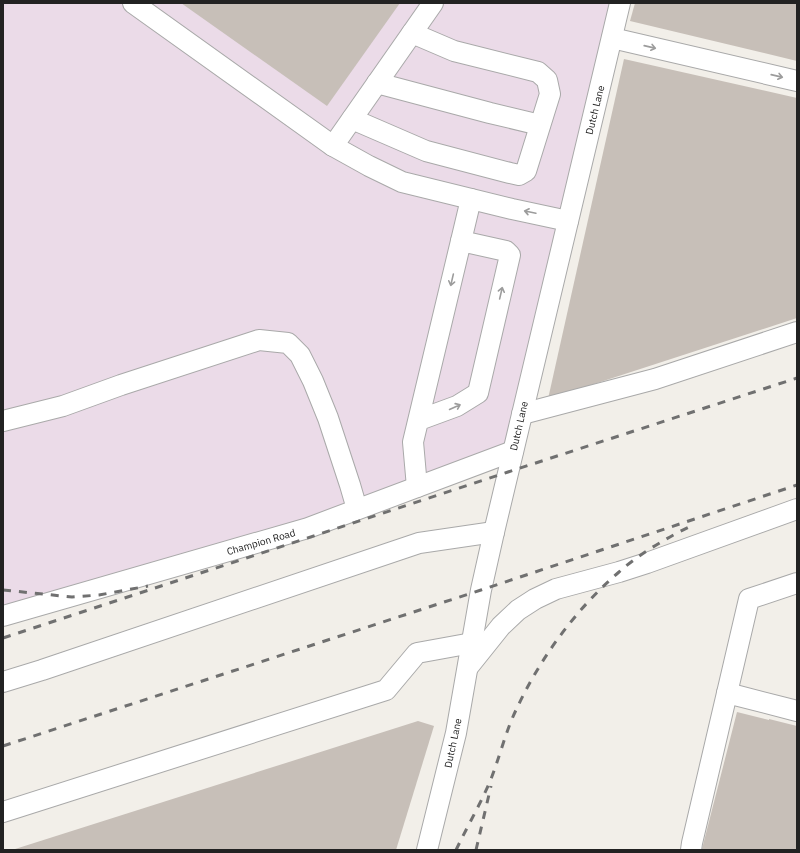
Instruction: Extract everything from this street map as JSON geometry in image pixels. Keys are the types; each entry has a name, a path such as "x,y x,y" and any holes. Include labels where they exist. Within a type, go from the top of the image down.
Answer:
{"street":[{"path":"133,3 333,146 369,166 402,182 512,209 568,220"},
{"path":"333,146 433,3"},
{"name":"Dutch Lane","path":"428,850 456,733 481,590 494,532 620,3"},
{"path":"352,119 426,151 519,175 526,171 550,94 547,80 538,72 454,51 412,33"},
{"path":"612,38 797,81"},
{"path":"377,83 540,125"},
{"path":"417,487 413,442 471,199"},
{"path":"419,420 457,406 478,393 510,255 506,251 461,241"},
{"path":"522,414 655,379 797,332"},
{"path":"3,422 63,406 121,385 259,340 288,343 300,355 313,380 328,418 357,509"},
{"name":"Champion Road","path":"3,616 308,528 513,451"},
{"path":"467,668 501,626 518,610 534,599 556,589 647,563 797,509"},
{"path":"3,682 419,543 494,532"},
{"path":"691,850 749,599 797,583"},
{"path":"3,812 386,690 417,653 472,644"},
{"path":"727,693 797,711"}],"shaded area":[{"path":"3,3 619,3 513,451 3,616"}],"building":[{"path":"181,3 400,3 327,106"},
{"path":"635,3 797,3 797,61 630,21"},
{"path":"624,59 797,98 797,318 548,399"},
{"path":"737,712 797,726 797,850 702,849"},
{"path":"418,721 434,726 396,850 12,850"}],"railway":[{"path":"3,638 797,378"},
{"path":"3,746 797,485"},
{"path":"456,850 491,779 517,708 548,652 574,618 603,586 627,565 654,546 693,525"},
{"path":"3,590 72,597 99,595 148,586"},
{"path":"476,850 491,786"}]}
